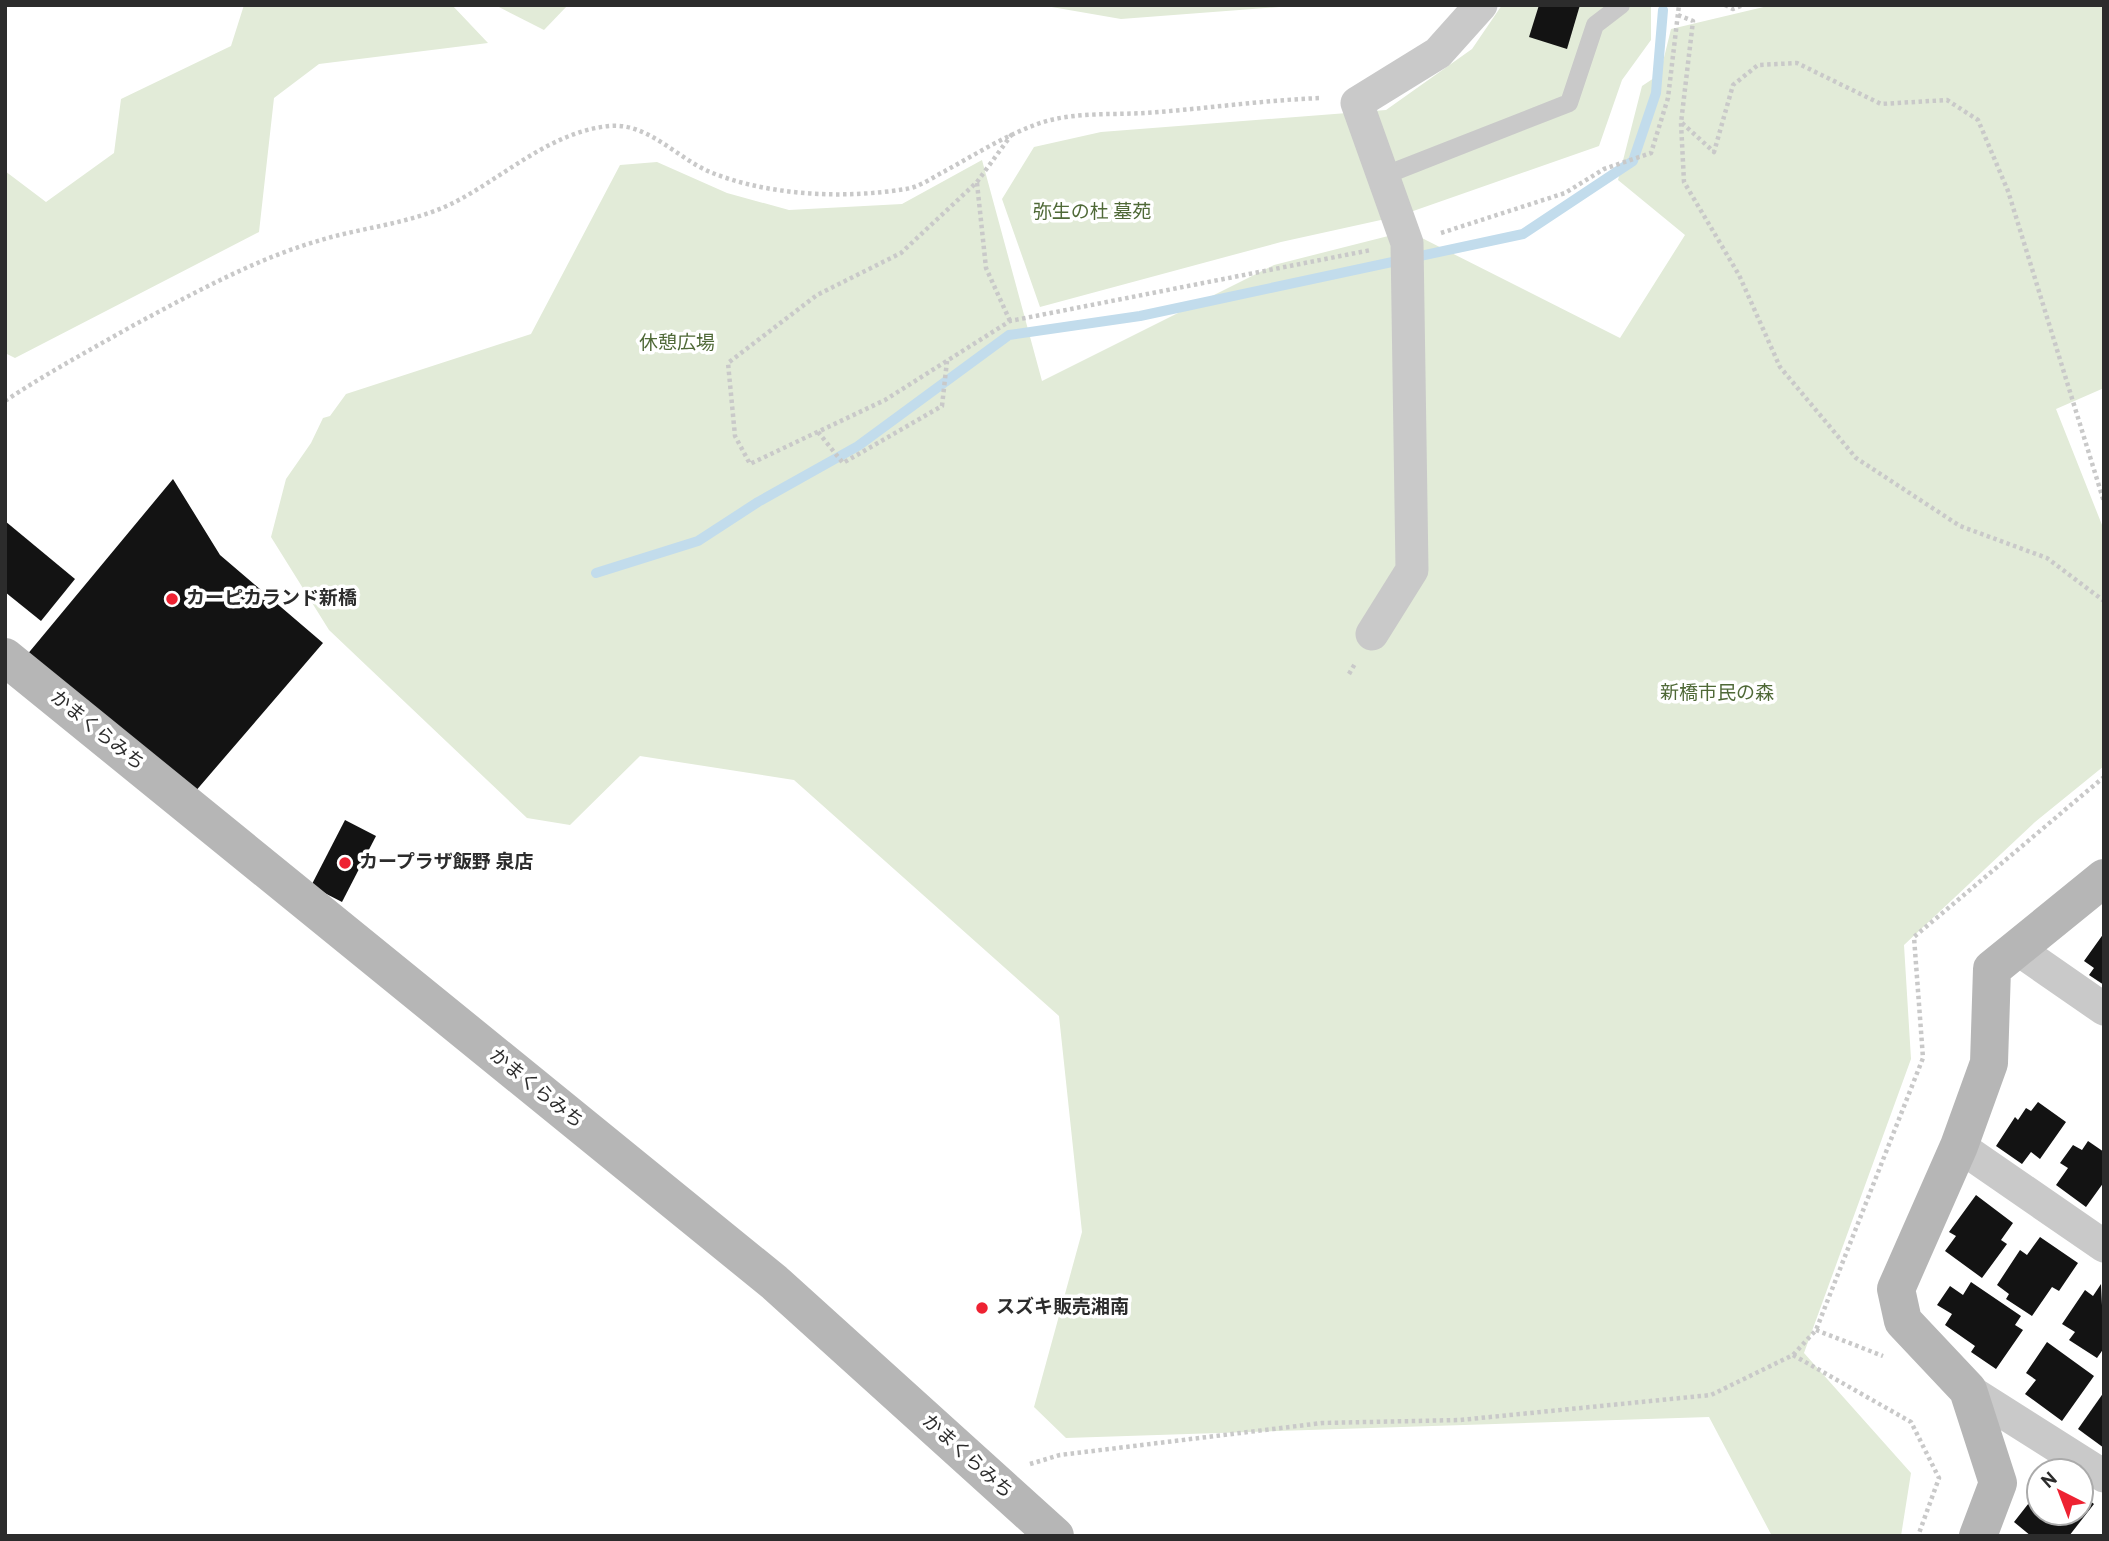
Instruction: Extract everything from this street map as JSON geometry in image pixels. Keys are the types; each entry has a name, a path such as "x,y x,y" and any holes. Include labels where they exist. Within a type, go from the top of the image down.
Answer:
{"main road":[{"name":"かまくらみち","path":"5,657 775,1282 1055,1536"},
{"path":"1978,1536 1998,1483 1968,1390 1903,1321 1896,1289 1959,1146 1989,1063 1992,969 2104,878"}],"street":[{"path":"1372,634 1412,570 1407,243 1357,103 1438,53 1481,5"},
{"path":"2016,948 2104,1009"},
{"path":"1959,1146 2104,1245"},
{"path":"1968,1390 2104,1476"}],"lane":[{"path":"1383,176 1569,103 1595,25 1621,5"}],"path":[{"path":"1012,134 977,183 901,253 817,295 728,363 735,436 750,464 885,400 1010,321 1407,243 1565,193 1604,169 1651,153 1668,98 1679,5"},
{"path":"1725,5 1733,9 1743,5"},
{"path":"1678,15 1693,21 1681,122 1684,182 1739,275 1780,368 1856,458 1960,526 2047,558 2104,601"},
{"path":"1681,122 1714,152 1733,85 1758,65 1797,63 1881,104 1947,100 1978,120 2008,191 2104,502"},
{"path":"5,401 45,374 189,295 250,266 321,240 383,227 451,204 548,146 612,125 637,131 660,141 685,160 713,173 788,191 826,192 912,188 1012,134 1043,122 1085,115 1146,113 1292,99 1334,98 1357,103"},
{"path":"977,183 986,268 1010,321"},
{"path":"818,432 843,463 942,406 947,362"},
{"path":"989,1476 1060,1455 1322,1423 1460,1420 1711,1395 1793,1355 1816,1330 1923,1058 1914,936 2104,777"},
{"path":"1793,1355 1911,1422 1939,1478 1918,1536"}],"green space":[{"path":"244,5 452,5 488,43 319,64 274,98 259,232 15,358 5,353 5,171 46,202 114,153 121,99 231,46"},
{"path":"495,5 568,5 544,30"},
{"path":"1040,5 1305,5 1121,19"},
{"name":"弥生の杜 墓苑","path":"1502,5 1651,5 1651,40 1622,80 1599,146 1399,216 1281,242 1040,307 1002,199 1034,147 1101,132 1386,110 1472,49"},
{"path":"1772,5 2104,5 2104,388 2056,409 2104,530 2104,766 2035,822 1904,945 1911,1059 1804,1353 1911,1473 1901,1536 1772,1536 1709,1417 1066,1438 1034,1407 1082,1232 1059,1016 794,780 640,756 570,825 527,818 329,630 271,537 286,479 311,443 323,418 330,416 346,394 531,334 620,165 657,162 727,193 789,210 902,204 982,160 1042,381 1274,265 1408,231 1620,338 1685,235 1618,180 1642,86 1660,74 1671,29"}],"building":[{"path":"1539,5 1580,5 1567,49 1529,37"},
{"name":"カーピカランド新橋","path":"173,479 220,555 323,643 194,793 26,656"},
{"path":"5,521 75,579 41,621 5,592"},
{"path":"345,820 376,836 342,902 311,886"},
{"path":"2104,933 2104,985 2089,975 2094,968 2084,961"},
{"path":"2038,1102 2066,1122 2040,1159 2031,1152 2022,1164 1996,1146 2015,1117 2018,1120 2026,1108 2031,1111"},
{"path":"2088,1141 2104,1152 2104,1182 2086,1207 2056,1185 2068,1168 2060,1163 2073,1145 2082,1150"},
{"path":"1976,1195 2013,1223 2001,1240 2007,1244 1982,1278 1945,1251 1956,1236 1949,1232"},
{"path":"2040,1237 2078,1263 2059,1291 2052,1287 2032,1316 2006,1299 2009,1294 1997,1285 2020,1250 2027,1255"},
{"path":"1971,1282 2021,1316 2015,1325 2023,1330 1996,1369 1971,1352 1975,1346 1945,1325 1952,1314 1937,1305 1950,1286 1963,1295"},
{"path":"2101,1284 2104,1348 2097,1358 2069,1340 2075,1332 2062,1324 2085,1290 2093,1296"},
{"path":"2047,1342 2094,1376 2062,1421 2025,1394 2036,1380 2026,1373"},
{"path":"2104,1392 2104,1448 2078,1429"},
{"path":"2025,1508 2025,1527 2076,1527 2069,1536 2031,1536 2014,1522"}],"waterway":[{"path":"596,573 698,541 758,502 858,446 1009,335 1140,316 1523,234 1633,161 1656,93 1663,10"}],"place":[{"name":"カーピカランド新橋","path":"172,599"},
{"name":"カープラザ飯野 泉店","path":"345,863"},
{"name":"スズキ販売湘南","path":"982,1308"}],"park label":[{"name":"休憩広場","path":"677,344"},
{"name":"新橋市民の森","path":"1717,694"}]}
